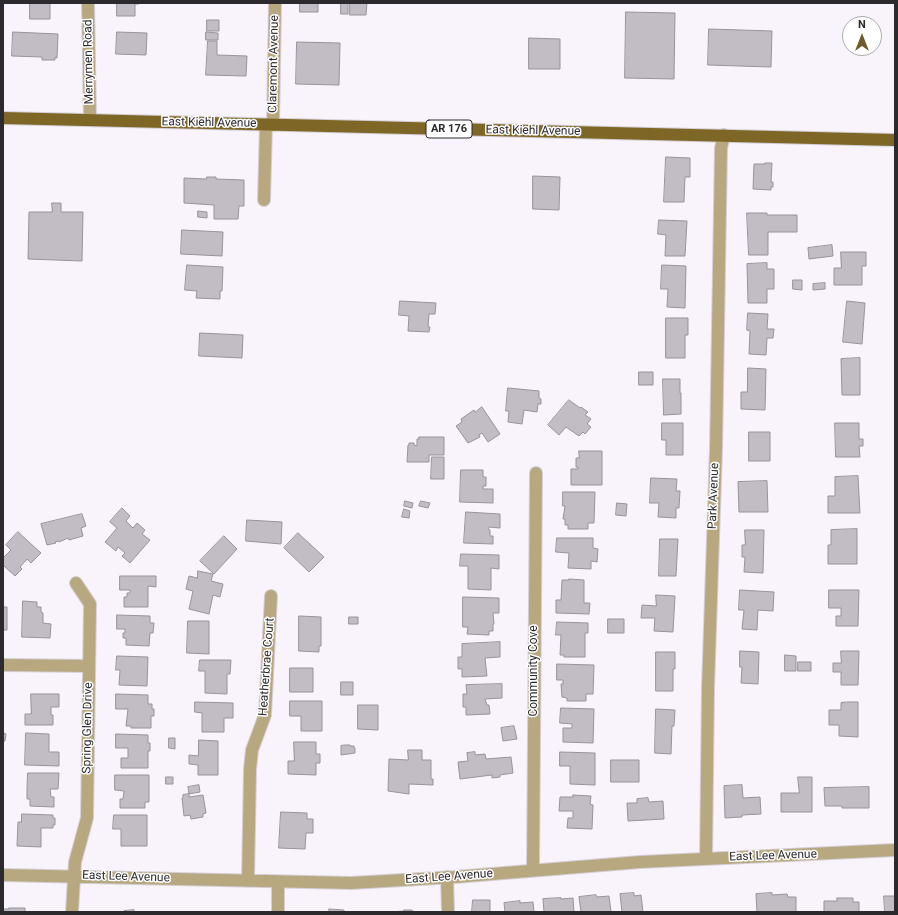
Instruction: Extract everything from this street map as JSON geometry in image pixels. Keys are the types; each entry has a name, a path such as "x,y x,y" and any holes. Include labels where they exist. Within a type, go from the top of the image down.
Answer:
{"main road":[{"name":"East Kiehl Avenue","path":"3,118 895,140"}],"street":[{"name":"Merrymen Road","path":"88,3 90,120"},
{"name":"Claremont Avenue","path":"264,200 270,125 275,3"},
{"name":"Park Avenue","path":"706,858 708,688 716,449 721,148 724,135"},
{"name":"Community Cove","path":"533,870 536,472"},
{"name":"Spring Glen Drive","path":"72,912 75,862 87,818 90,604 76,582"},
{"name":"Heatherbrae Court","path":"248,881 250,769 252,750 265,716 271,596"},
{"path":"3,665 89,666"},
{"name":"East Lee Avenue","path":"3,875 351,883 447,878 640,862 706,858 858,853 895,850"},
{"path":"447,878 448,912"},
{"path":"278,882 278,912"}],"building":[{"path":"30,3 50,3 50,19 30,19"},
{"path":"117,3 139,3 135,4 135,16 117,16"},
{"path":"300,3 318,3 318,12 300,12"},
{"path":"341,3 348,3 348,14 341,14"},
{"path":"350,3 367,3 366,15 350,15"},
{"path":"626,12 675,13 674,79 625,78"},
{"path":"207,20 219,20 219,31 207,31"},
{"path":"709,29 772,31 771,67 708,65"},
{"path":"13,32 58,34 57,58 55,57 55,60 42,60 42,57 12,56"},
{"path":"117,32 147,33 146,55 116,54"},
{"path":"206,32 218,33 218,40 206,40"},
{"path":"529,38 560,39 560,69 529,69"},
{"path":"208,41 217,41 217,55 247,56 246,76 206,75"},
{"path":"297,42 340,43 339,85 296,84"},
{"path":"666,157 690,158 690,177 685,177 684,202 664,202"},
{"path":"772,163 771,182 773,182 773,187 771,187 771,190 753,189 754,164"},
{"path":"533,176 560,177 559,210 533,209"},
{"path":"207,177 216,177 216,179 244,180 244,206 239,206 238,219 214,219 214,205 184,203 184,178 206,179"},
{"path":"52,203 61,203 61,212 83,212 82,261 28,259 29,212 52,212"},
{"path":"198,211 207,212 207,218 198,217"},
{"path":"747,213 797,215 797,232 768,232 768,255 749,255"},
{"path":"659,220 687,221 685,256 665,256 666,235 658,234"},
{"path":"182,230 223,232 222,256 181,254"},
{"path":"832,245 833,256 809,259 808,248"},
{"path":"841,252 866,252 866,266 862,266 862,285 834,285 834,268 841,268"},
{"path":"767,263 767,269 774,269 774,289 767,289 767,303 748,303 747,264"},
{"path":"187,265 223,267 222,291 220,291 220,299 196,298 197,291 185,290"},
{"path":"662,265 686,266 685,308 667,307 668,289 661,289"},
{"path":"793,280 802,280 802,290 793,289"},
{"path":"825,283 825,289 813,290 813,284"},
{"path":"400,301 436,303 435,314 429,314 429,332 408,331 409,316 399,315"},
{"path":"847,301 865,303 862,344 843,342"},
{"path":"748,313 768,314 767,329 774,329 773,338 767,338 766,355 749,354 750,331 747,330"},
{"path":"666,318 688,318 688,335 685,335 685,358 666,358"},
{"path":"200,333 243,335 242,358 199,356"},
{"path":"860,358 860,395 842,395 841,359"},
{"path":"748,368 766,369 765,410 741,409 741,392 747,392"},
{"path":"639,372 653,372 653,385 639,385"},
{"path":"663,379 680,379 681,414 664,415"},
{"path":"508,388 539,391 541,404 538,404 537,412 524,410 522,424 508,422 509,411 506,411"},
{"path":"569,400 588,412 585,415 591,419 587,424 591,427 585,434 583,432 579,436 566,427 559,435 548,425"},
{"path":"482,407 500,434 488,442 482,433 479,435 480,437 468,443 456,426 462,422 461,419 474,410 475,412"},
{"path":"662,423 683,423 683,455 666,455 666,440 662,440"},
{"path":"835,423 859,423 859,439 863,439 863,446 859,446 860,457 836,457"},
{"path":"749,432 770,432 770,461 749,461"},
{"path":"419,437 444,437 444,455 429,455 429,462 407,462 408,445 409,443 414,443 414,445 417,446 417,439 419,439"},
{"path":"579,451 602,451 602,485 571,485 571,469 578,469 578,467 576,467 576,458 579,458"},
{"path":"432,457 444,457 444,479 431,479"},
{"path":"461,470 483,470 483,477 486,477 486,486 483,486 483,489 493,489 493,503 460,502"},
{"path":"858,476 860,513 828,513 828,496 835,496 835,477"},
{"path":"651,478 677,479 676,491 680,491 679,508 676,508 676,518 658,517 659,503 650,503"},
{"path":"767,481 768,512 739,512 738,482"},
{"path":"563,492 595,492 594,523 588,523 588,529 568,529 568,525 565,525 565,519 563,519 565,506 563,506"},
{"path":"405,501 413,503 412,508 404,506"},
{"path":"421,501 430,503 428,508 419,506"},
{"path":"617,503 627,504 626,516 616,515"},
{"path":"122,508 130,516 126,521 133,528 137,523 145,530 142,534 150,540 130,563 122,556 125,553 118,547 116,551 105,542 117,528 110,522"},
{"path":"404,509 410,511 409,518 402,517"},
{"path":"466,512 500,514 500,528 489,527 488,529 490,530 490,536 493,536 493,544 464,543"},
{"path":"82,514 86,526 81,528 83,536 69,540 68,538 47,545 41,524"},
{"path":"247,520 282,522 281,544 246,541"},
{"path":"857,529 857,564 828,564 828,545 831,545 831,530"},
{"path":"745,530 764,530 763,573 744,572 745,557 742,557 742,545 745,545"},
{"path":"18,532 41,553 31,563 27,559 20,567 22,569 15,576 3,565 3,558 11,550 6,545"},
{"path":"298,533 324,557 309,572 284,548"},
{"path":"224,536 237,549 214,574 200,561"},
{"path":"557,538 593,538 593,548 598,549 597,562 591,561 591,569 568,568 569,553 556,552"},
{"path":"660,539 678,539 676,576 659,576"},
{"path":"461,554 499,555 499,569 491,568 491,590 468,589 468,566 460,566"},
{"path":"198,571 213,574 211,581 223,584 220,597 213,595 209,614 189,609 193,591 186,589 189,576 197,578"},
{"path":"120,576 156,576 156,587 148,586 148,607 124,607 124,597 127,597 127,593 130,593 130,590 120,590"},
{"path":"562,580 584,580 584,603 590,603 589,614 556,613 556,600 561,600"},
{"path":"740,590 774,592 773,611 758,610 757,630 742,629 744,610 739,610"},
{"path":"829,590 859,590 858,626 836,626 836,616 841,616 841,608 829,608"},
{"path":"656,595 675,596 673,632 654,631 655,618 641,618 642,605 656,606"},
{"path":"463,597 499,598 499,613 493,613 493,631 489,631 489,635 467,634 468,627 463,627"},
{"path":"23,601 37,602 37,607 41,607 41,612 43,613 43,623 51,624 50,638 22,637"},
{"path":"3,607 7,607 7,630 3,630"},
{"path":"117,615 150,616 150,623 154,623 153,633 150,633 149,646 126,645 126,638 123,638 125,629 117,629"},
{"path":"299,616 321,617 321,646 319,646 319,652 299,651"},
{"path":"349,617 358,617 358,624 349,624"},
{"path":"608,619 624,619 624,633 608,633"},
{"path":"188,621 209,621 209,654 187,653"},
{"path":"557,622 588,623 588,633 585,633 585,657 564,657 564,655 560,655 561,635 556,635"},
{"path":"500,642 500,657 485,658 487,676 462,677 462,669 458,669 458,657 462,657 462,644"},
{"path":"740,651 759,652 758,684 741,683 742,667 740,667"},
{"path":"841,651 859,651 858,685 841,685 841,672 833,672 833,663 841,663"},
{"path":"656,652 675,652 673,691 656,691"},
{"path":"785,655 796,656 796,671 785,671"},
{"path":"117,656 148,657 147,686 119,685 120,670 116,670"},
{"path":"200,660 231,660 230,674 227,674 227,694 205,693 205,671 199,671"},
{"path":"798,662 811,662 811,671 798,671"},
{"path":"557,664 594,665 593,694 586,694 586,701 567,701 567,698 562,697 561,684 563,684 563,680 557,680"},
{"path":"290,668 313,668 313,692 290,692"},
{"path":"341,682 353,682 353,695 341,695"},
{"path":"502,684 502,698 485,699 487,705 489,705 490,714 466,715 466,707 463,707 463,694 467,694 466,685"},
{"path":"31,694 59,694 59,707 51,707 53,725 25,725 25,714 31,714"},
{"path":"116,694 148,695 148,704 152,704 152,709 154,709 154,716 151,716 151,728 131,728 131,726 126,726 128,709 116,709"},
{"path":"290,701 322,701 322,731 301,731 301,716 290,716"},
{"path":"195,702 233,703 233,718 224,718 224,732 202,732 202,713 195,712"},
{"path":"858,702 858,737 839,736 839,725 829,725 829,710 841,710 841,703"},
{"path":"358,705 378,705 378,730 358,729"},
{"path":"561,708 594,709 593,743 563,742 563,728 572,728 572,724 560,723"},
{"path":"656,709 675,710 674,726 672,726 671,754 655,753"},
{"path":"514,726 517,739 503,741 501,728"},
{"path":"3,733 6,734 5,741 3,741"},
{"path":"26,733 49,734 49,752 59,752 59,766 25,765"},
{"path":"116,734 148,735 150,751 148,751 148,768 121,768 121,758 128,758 128,748 116,748"},
{"path":"169,738 175,738 175,749 169,748"},
{"path":"199,740 218,741 218,775 198,775 198,765 189,764 189,755 198,756"},
{"path":"294,742 316,742 316,754 320,754 320,763 316,763 316,775 288,774 288,761 294,761"},
{"path":"341,746 354,746 355,753 341,755"},
{"path":"408,750 422,750 422,760 431,760 431,779 433,779 433,785 409,784 409,794 388,791 389,759 408,760"},
{"path":"475,752 475,755 485,754 486,759 511,757 513,773 492,778 492,775 460,779 458,762 468,761 467,753"},
{"path":"560,752 595,753 595,785 570,784 570,766 560,766"},
{"path":"611,760 639,760 639,782 611,782"},
{"path":"28,773 59,773 58,789 50,789 51,797 54,797 54,807 30,806 30,799 27,799"},
{"path":"115,775 149,775 149,802 145,802 145,808 120,808 120,799 123,799 124,791 115,790"},
{"path":"166,777 173,777 173,784 166,784"},
{"path":"798,777 812,777 812,812 781,812 781,793 799,793"},
{"path":"199,785 200,792 189,794 188,787"},
{"path":"742,785 743,798 760,797 761,814 725,818 724,786"},
{"path":"869,787 869,808 842,808 842,806 825,806 824,788"},
{"path":"189,794 189,797 203,795 206,813 203,814 203,817 191,819 190,815 184,816 182,798 183,795"},
{"path":"573,795 591,796 590,804 593,805 592,829 567,828 568,818 573,818 573,811 559,811 560,797 573,797"},
{"path":"648,798 649,802 663,801 664,819 628,821 627,803 637,803 637,799"},
{"path":"281,812 307,813 307,819 313,819 313,833 306,833 305,849 279,848"},
{"path":"22,814 53,815 53,818 55,818 55,825 53,825 53,828 41,828 41,847 17,846 18,822 21,822"},
{"path":"114,815 147,815 147,846 121,846 121,829 113,829"},
{"path":"634,893 634,896 641,895 643,912 622,912 620,894"},
{"path":"772,893 772,895 787,894 788,897 796,897 796,912 757,912 756,894"},
{"path":"596,895 597,897 609,896 611,912 581,912 579,897"},
{"path":"884,896 895,896 895,912 885,912"},
{"path":"573,898 574,912 544,912 543,899"},
{"path":"837,898 853,898 853,902 859,902 859,912 824,912 824,901 837,901"},
{"path":"473,900 490,900 490,912 472,912"},
{"path":"520,901 520,903 533,902 534,912 505,912 504,903"},
{"path":"25,908 25,912 3,912 3,909"},
{"path":"329,909 344,910 344,912 329,912"},
{"path":"134,910 134,912 124,912 124,911"},
{"path":"404,911 418,912 389,912"}]}
